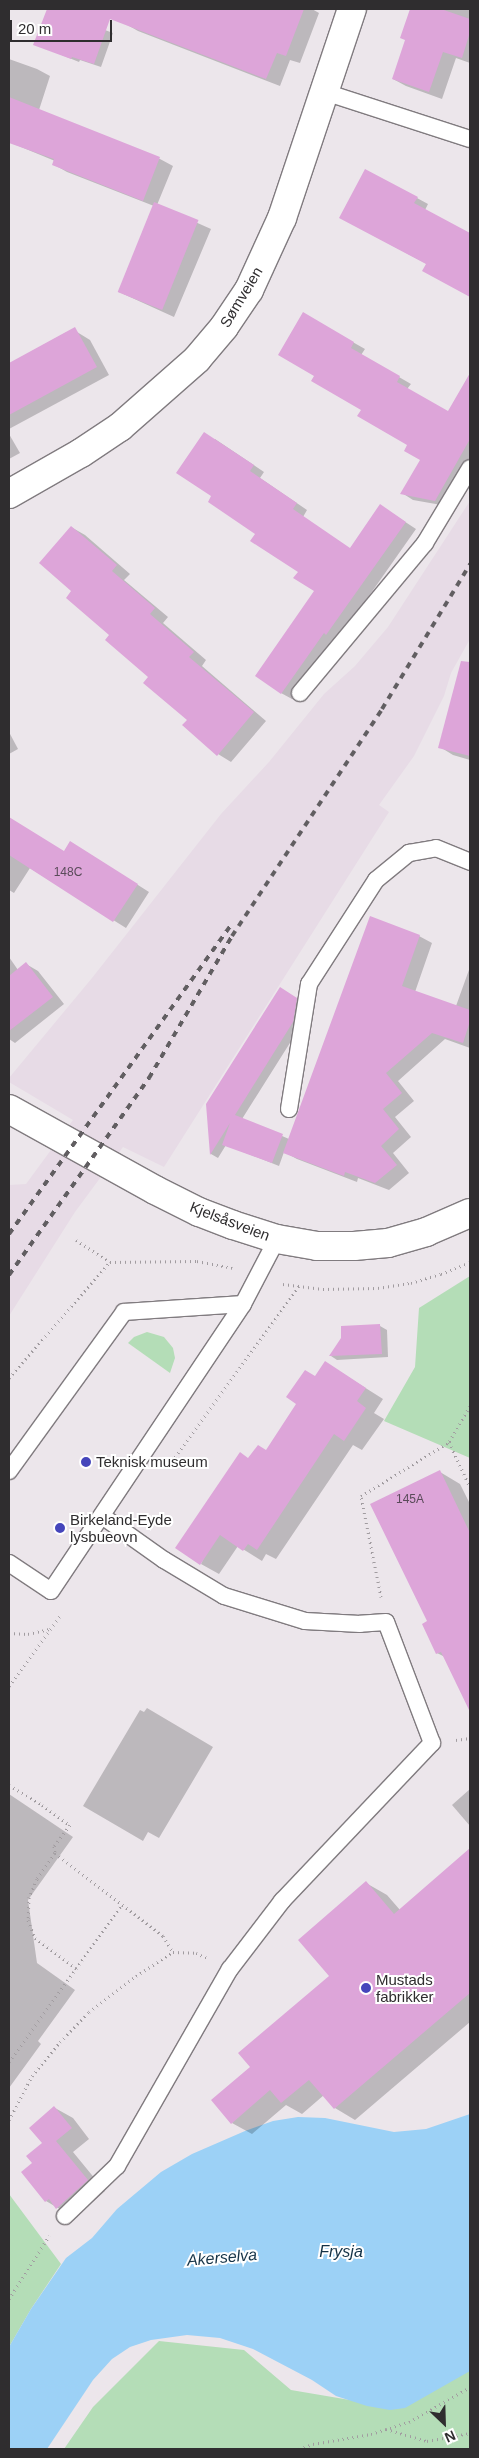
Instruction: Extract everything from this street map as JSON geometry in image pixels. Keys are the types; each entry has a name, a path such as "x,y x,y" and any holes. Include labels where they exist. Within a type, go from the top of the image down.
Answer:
{"street":[{"name":"Sømveien","path":"9,494 81,453 120,427 197,359 224,327 249,290 282,218 326,92 352,9"},
{"name":"Kjelsåsveien","path":"9,1109 155,1190 199,1212 277,1239 317,1246 354,1246 388,1243 426,1232 470,1213"}],"lane":[{"path":"326,92 470,139"},
{"path":"300,694 425,543 470,468"},
{"path":"289,1109 309,984 376,880 409,853 436,848 470,862"},
{"path":"9,1563 51,1591 243,1304 277,1239"},
{"path":"9,1471 124,1312 243,1304"},
{"path":"65,2216 117,2166 230,1969 282,1902 432,1743 386,1622 360,1624 305,1621 224,1596 156,1556 102,1516"}],"path":[{"path":"9,1378 110,1262"},
{"path":"171,1462 299,1286"},
{"path":"386,1622 361,1496 449,1442 470,1406"},
{"path":"449,1442 470,1487"},
{"path":"9,1633 28,1634 50,1629"},
{"path":"9,1785 70,1825 54,1846 55,1854 37,1879 29,1897 28,1920 35,1938 77,1969"},
{"path":"55,1854 163,1936 173,1952"},
{"path":"9,2062 122,1904"},
{"path":"9,2120 32,2076 83,2018 136,1976 173,1952 196,1953 230,1969"},
{"path":"9,2299 45,2241 65,2216"},
{"path":"299,2449 313,2444 386,2429 409,2422 470,2387"},
{"path":"386,2429 427,2441 470,2433"}],"shaded area":[{"path":"470,501 470,639 451,673 444,696 414,756 379,805 389,812 164,1167 123,1147 75,1212 9,1316 9,1185 26,1184 73,1120 9,1082 9,1078 92,978 221,814 269,762 324,694 355,666 388,627"}],"green space":[{"path":"470,1276 470,1458 384,1421 415,1367 419,1308"},
{"path":"147,1332 164,1337 173,1348 175,1358 170,1373 128,1343 134,1337"},
{"path":"9,2194 61,2264 31,2309 9,2347"},
{"path":"159,2341 244,2350 291,2390 397,2408 470,2370 470,2449 64,2449 93,2407"}],"water":[{"name":"Frysja","path":"470,2114 470,2371 405,2408 390,2410 367,2406 336,2396 312,2380 253,2349 220,2338 187,2335 151,2340 130,2347 112,2359 93,2380 47,2449 9,2449 9,2347 31,2309 66,2258 92,2238 117,2209 161,2172 192,2154 273,2121 298,2117 325,2118 394,2132 426,2129"}],"building":[{"path":"47,9 304,9 286,56 277,53 266,79 110,19 94,64 72,57 71,59 33,45"},
{"path":"410,9 441,9 470,19 470,32 462,58 443,52 429,92 392,79 405,40 400,38"},
{"path":"9,97 160,157 143,201 52,165 54,159 9,143"},
{"path":"365,169 418,197 414,203 470,233 470,297 422,271 426,264 339,218"},
{"path":"154,202 199,220 162,310 118,292"},
{"path":"303,312 354,342 351,348 400,376 397,382 448,411 470,373 470,439 435,501 400,494 420,460 404,451 407,445 357,416 361,410 311,381 314,376 278,355"},
{"path":"75,327 97,367 9,415 9,363"},
{"path":"204,432 254,465 250,471 297,503 293,509 350,548 380,504 406,522 326,635 324,633 281,694 255,676 314,591 293,578 298,572 250,541 255,534 208,502 211,496 176,473"},
{"path":"71,526 117,565 112,571 155,608 150,614 194,652 189,657 254,712 217,756 182,725 187,720 143,683 148,677 105,640 109,635 66,598 71,591 39,563"},
{"path":"461,661 470,662 470,756 438,748"},
{"path":"9,817 64,851 70,841 138,884 113,922 9,855"},
{"path":"370,916 420,935 402,986 470,1010 470,1021 463,1043 432,1033 386,1073 402,1093 383,1109 399,1129 381,1146 397,1165 375,1183 345,1172 344,1176 283,1153"},
{"path":"26,962 53,997 9,1031 9,976"},
{"path":"280,987 297,998 293,1022 235,1115 283,1134 272,1163 222,1145 230,1123 210,1155 206,1104"},
{"path":"380,1324 382,1354 329,1356 341,1338 341,1326"},
{"path":"325,1361 366,1388 357,1401 366,1408 344,1441 334,1434 257,1550 248,1544 243,1551 220,1535 200,1565 175,1548 240,1452 248,1458 258,1445 266,1450 296,1404 286,1397 305,1370 315,1376"},
{"path":"440,1470 470,1533 470,1712 441,1652 436,1654 422,1624 427,1621 370,1504"},
{"name":"Mustads fabrikker","path":"470,1848 470,1993 334,2109 309,2080 281,2103 270,2090 231,2124 211,2100 250,2067 238,2053 329,1976 298,1940 366,1881 394,1914"},
{"path":"54,2106 72,2128 56,2141 88,2180 56,2209 49,2199 45,2202 21,2172 32,2163 26,2156 42,2143 29,2128"}],"railway":[{"path":"9,1275 149,1078 232,936 382,709 470,564"},
{"path":"9,1234 231,925"}],"place":[{"name":"Teknisk museum","path":"86,1462"},
{"name":"Birkeland-Eyde lysbueovn","path":"60,1528"},
{"name":"Mustads fabrikker","path":"366,1988"}],"water label":[{"name":"Akerselva","path":"222,2258"}]}
